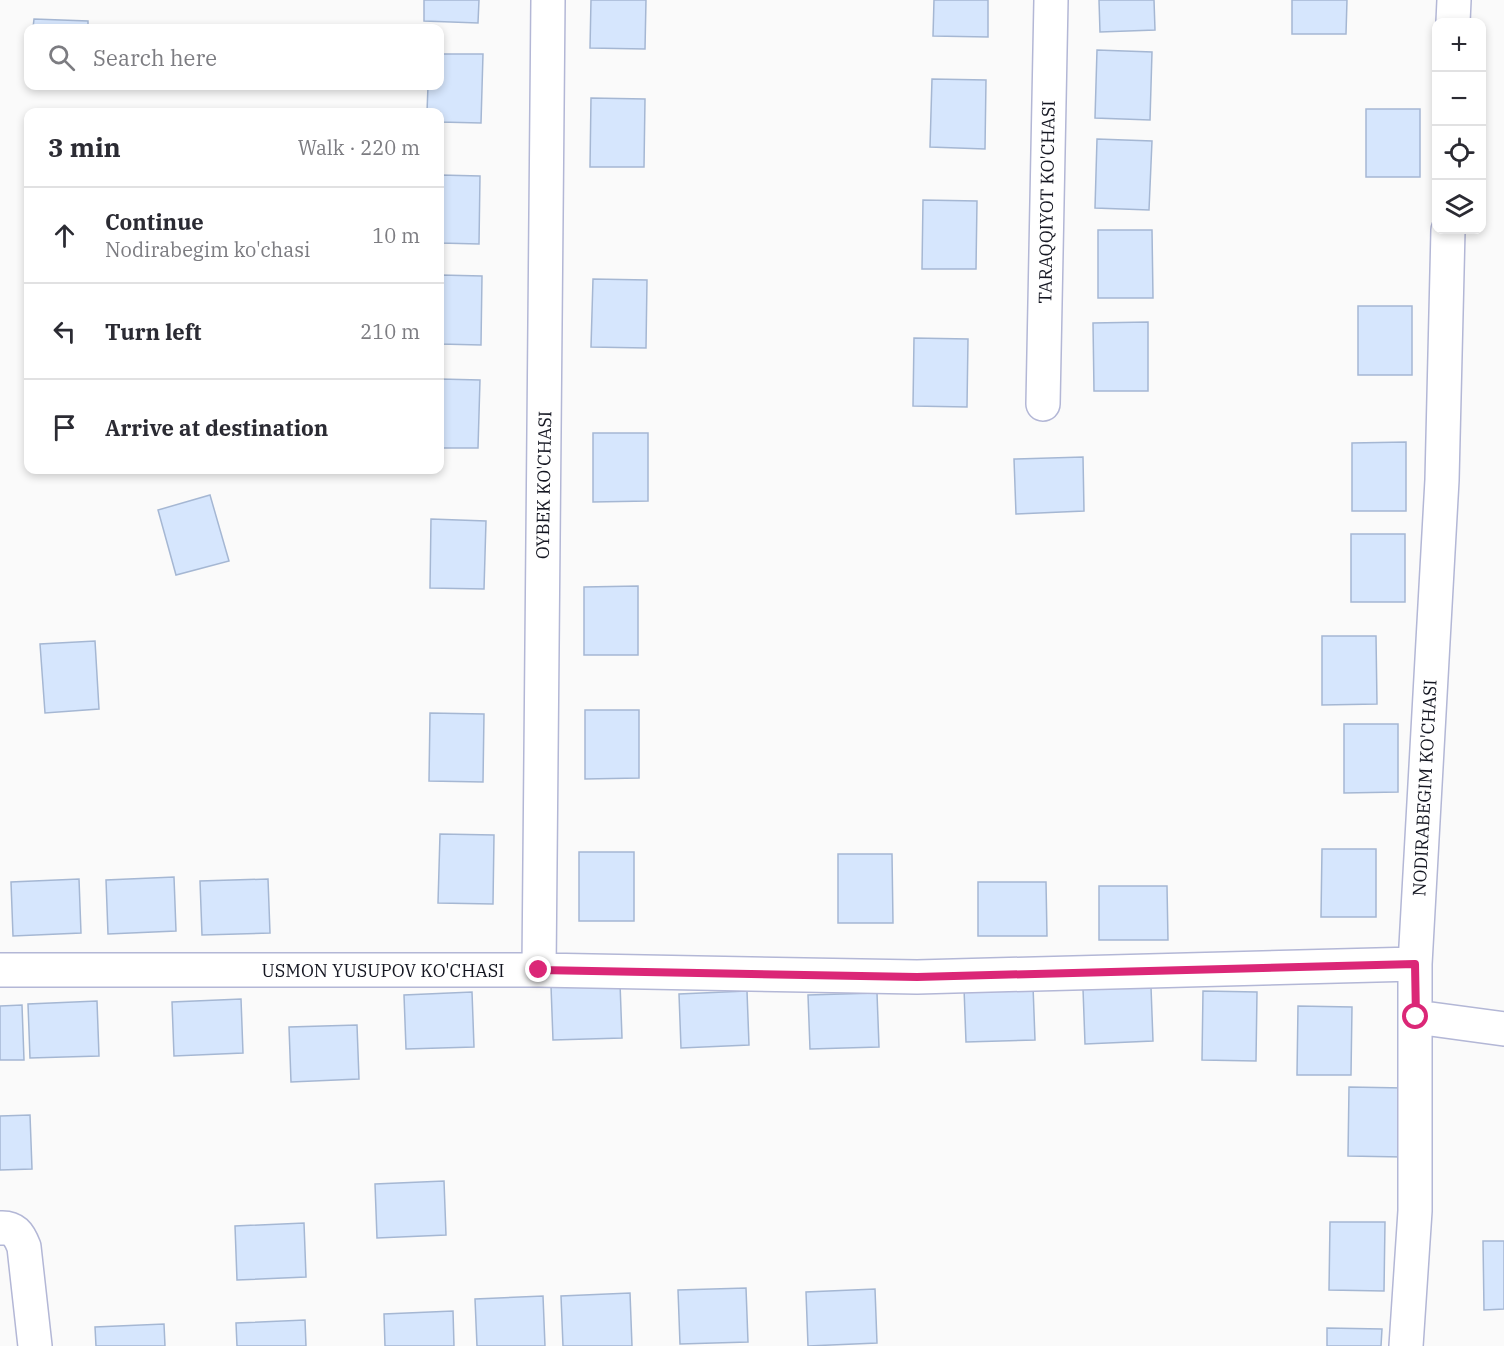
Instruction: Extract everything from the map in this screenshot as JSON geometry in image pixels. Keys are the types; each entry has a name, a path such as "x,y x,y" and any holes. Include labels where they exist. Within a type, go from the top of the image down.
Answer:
{"street":[{"name":"OYBEK KO'CHASI","path":"539,970 548,0"},
{"name":"TARAQQIYOT KO'CHASI","path":"1043,404 1051,0"},
{"path":"1453,18 1454,0"},
{"name":"NODIRABEGIM KO'CHASI","path":"1406,1346 1415,1211 1415,964 1442,480 1448,234"},
{"name":"USMON YUSUPOV KO'CHASI","path":"0,970 539,970 917,977 1415,964"},
{"path":"1416,1017 1504,1029"},
{"path":"0,1228 9,1227 19,1234 24,1247 35,1346"}],"building":[{"path":"424,0 479,0 478,23 424,21"},
{"path":"591,0 646,0 645,49 590,48"},
{"path":"934,0 988,0 988,37 933,36"},
{"path":"1099,0 1154,0 1155,30 1100,32"},
{"path":"1292,0 1347,0 1346,34 1292,34"},
{"path":"34,19 88,21 88,24 33,24"},
{"path":"1097,50 1152,52 1150,120 1095,118"},
{"path":"444,54 483,54 481,123 444,122 444,108 427,108 428,90 444,90"},
{"path":"932,79 986,80 985,149 930,147"},
{"path":"591,98 645,99 644,167 590,167"},
{"path":"1366,109 1420,109 1420,177 1366,177"},
{"path":"1097,139 1152,141 1149,210 1095,208"},
{"path":"444,175 480,176 479,244 444,243"},
{"path":"923,200 977,201 976,269 922,269"},
{"path":"1098,230 1152,230 1153,298 1098,298"},
{"path":"444,275 482,276 481,345 444,344"},
{"path":"593,279 647,280 646,348 591,347"},
{"path":"1358,306 1412,306 1412,375 1358,375"},
{"path":"1148,322 1148,391 1094,391 1093,323"},
{"path":"914,338 968,339 967,407 913,406"},
{"path":"444,379 480,380 478,448 444,448"},
{"path":"593,433 648,433 648,501 593,502"},
{"path":"1406,442 1406,511 1352,511 1352,443"},
{"path":"1083,457 1084,511 1016,514 1014,459"},
{"path":"210,495 229,561 176,575 158,510"},
{"path":"431,519 486,521 484,589 430,588"},
{"path":"1351,534 1405,534 1405,602 1351,602"},
{"path":"638,586 638,655 584,655 584,587"},
{"path":"1322,636 1376,636 1377,704 1322,705"},
{"path":"95,641 99,709 45,713 40,644"},
{"path":"585,710 639,710 639,778 585,779"},
{"path":"430,713 484,714 483,782 429,781"},
{"path":"1344,724 1398,724 1398,792 1344,793"},
{"path":"440,834 494,835 493,904 438,903"},
{"path":"1322,849 1376,849 1376,917 1321,917"},
{"path":"579,852 634,852 634,921 579,921"},
{"path":"838,854 892,854 893,923 838,923"},
{"path":"174,877 176,931 108,934 106,880"},
{"path":"79,879 81,933 13,936 11,882"},
{"path":"268,879 270,933 202,935 200,881"},
{"path":"978,882 1046,882 1047,936 978,936"},
{"path":"1099,886 1167,886 1168,940 1099,940"},
{"path":"620,983 622,1038 553,1040 551,986"},
{"path":"1033,986 1035,1040 966,1042 964,988"},
{"path":"1151,987 1153,1041 1085,1044 1083,989"},
{"path":"747,991 749,1045 681,1048 679,994"},
{"path":"1203,991 1257,992 1256,1061 1202,1060"},
{"path":"472,992 474,1047 406,1049 404,995"},
{"path":"877,993 879,1047 810,1049 808,995"},
{"path":"241,999 243,1053 174,1056 172,1002"},
{"path":"97,1001 99,1056 30,1058 28,1004"},
{"path":"22,1005 24,1060 0,1060 0,1006"},
{"path":"1298,1006 1352,1007 1351,1075 1297,1075"},
{"path":"357,1025 359,1079 291,1082 289,1027"},
{"path":"1349,1087 1404,1088 1403,1157 1348,1156"},
{"path":"30,1115 32,1169 0,1170 0,1116"},
{"path":"444,1181 446,1235 377,1238 375,1184"},
{"path":"1330,1222 1385,1222 1384,1291 1329,1290"},
{"path":"304,1223 306,1277 237,1280 235,1226"},
{"path":"1483,1241 1504,1241 1504,1309 1484,1310"},
{"path":"746,1288 748,1342 680,1344 678,1290"},
{"path":"875,1289 877,1343 808,1346 806,1292"},
{"path":"630,1293 632,1346 563,1346 561,1296"},
{"path":"543,1296 545,1346 477,1346 475,1299"},
{"path":"453,1311 454,1346 385,1346 384,1314"},
{"path":"305,1320 306,1346 237,1346 236,1323"},
{"path":"164,1324 165,1346 96,1346 95,1327"},
{"path":"1327,1328 1382,1329 1381,1346 1327,1346"}],"route":[{"path":"539,970 917,977 1415,964 1416,1017"}]}
